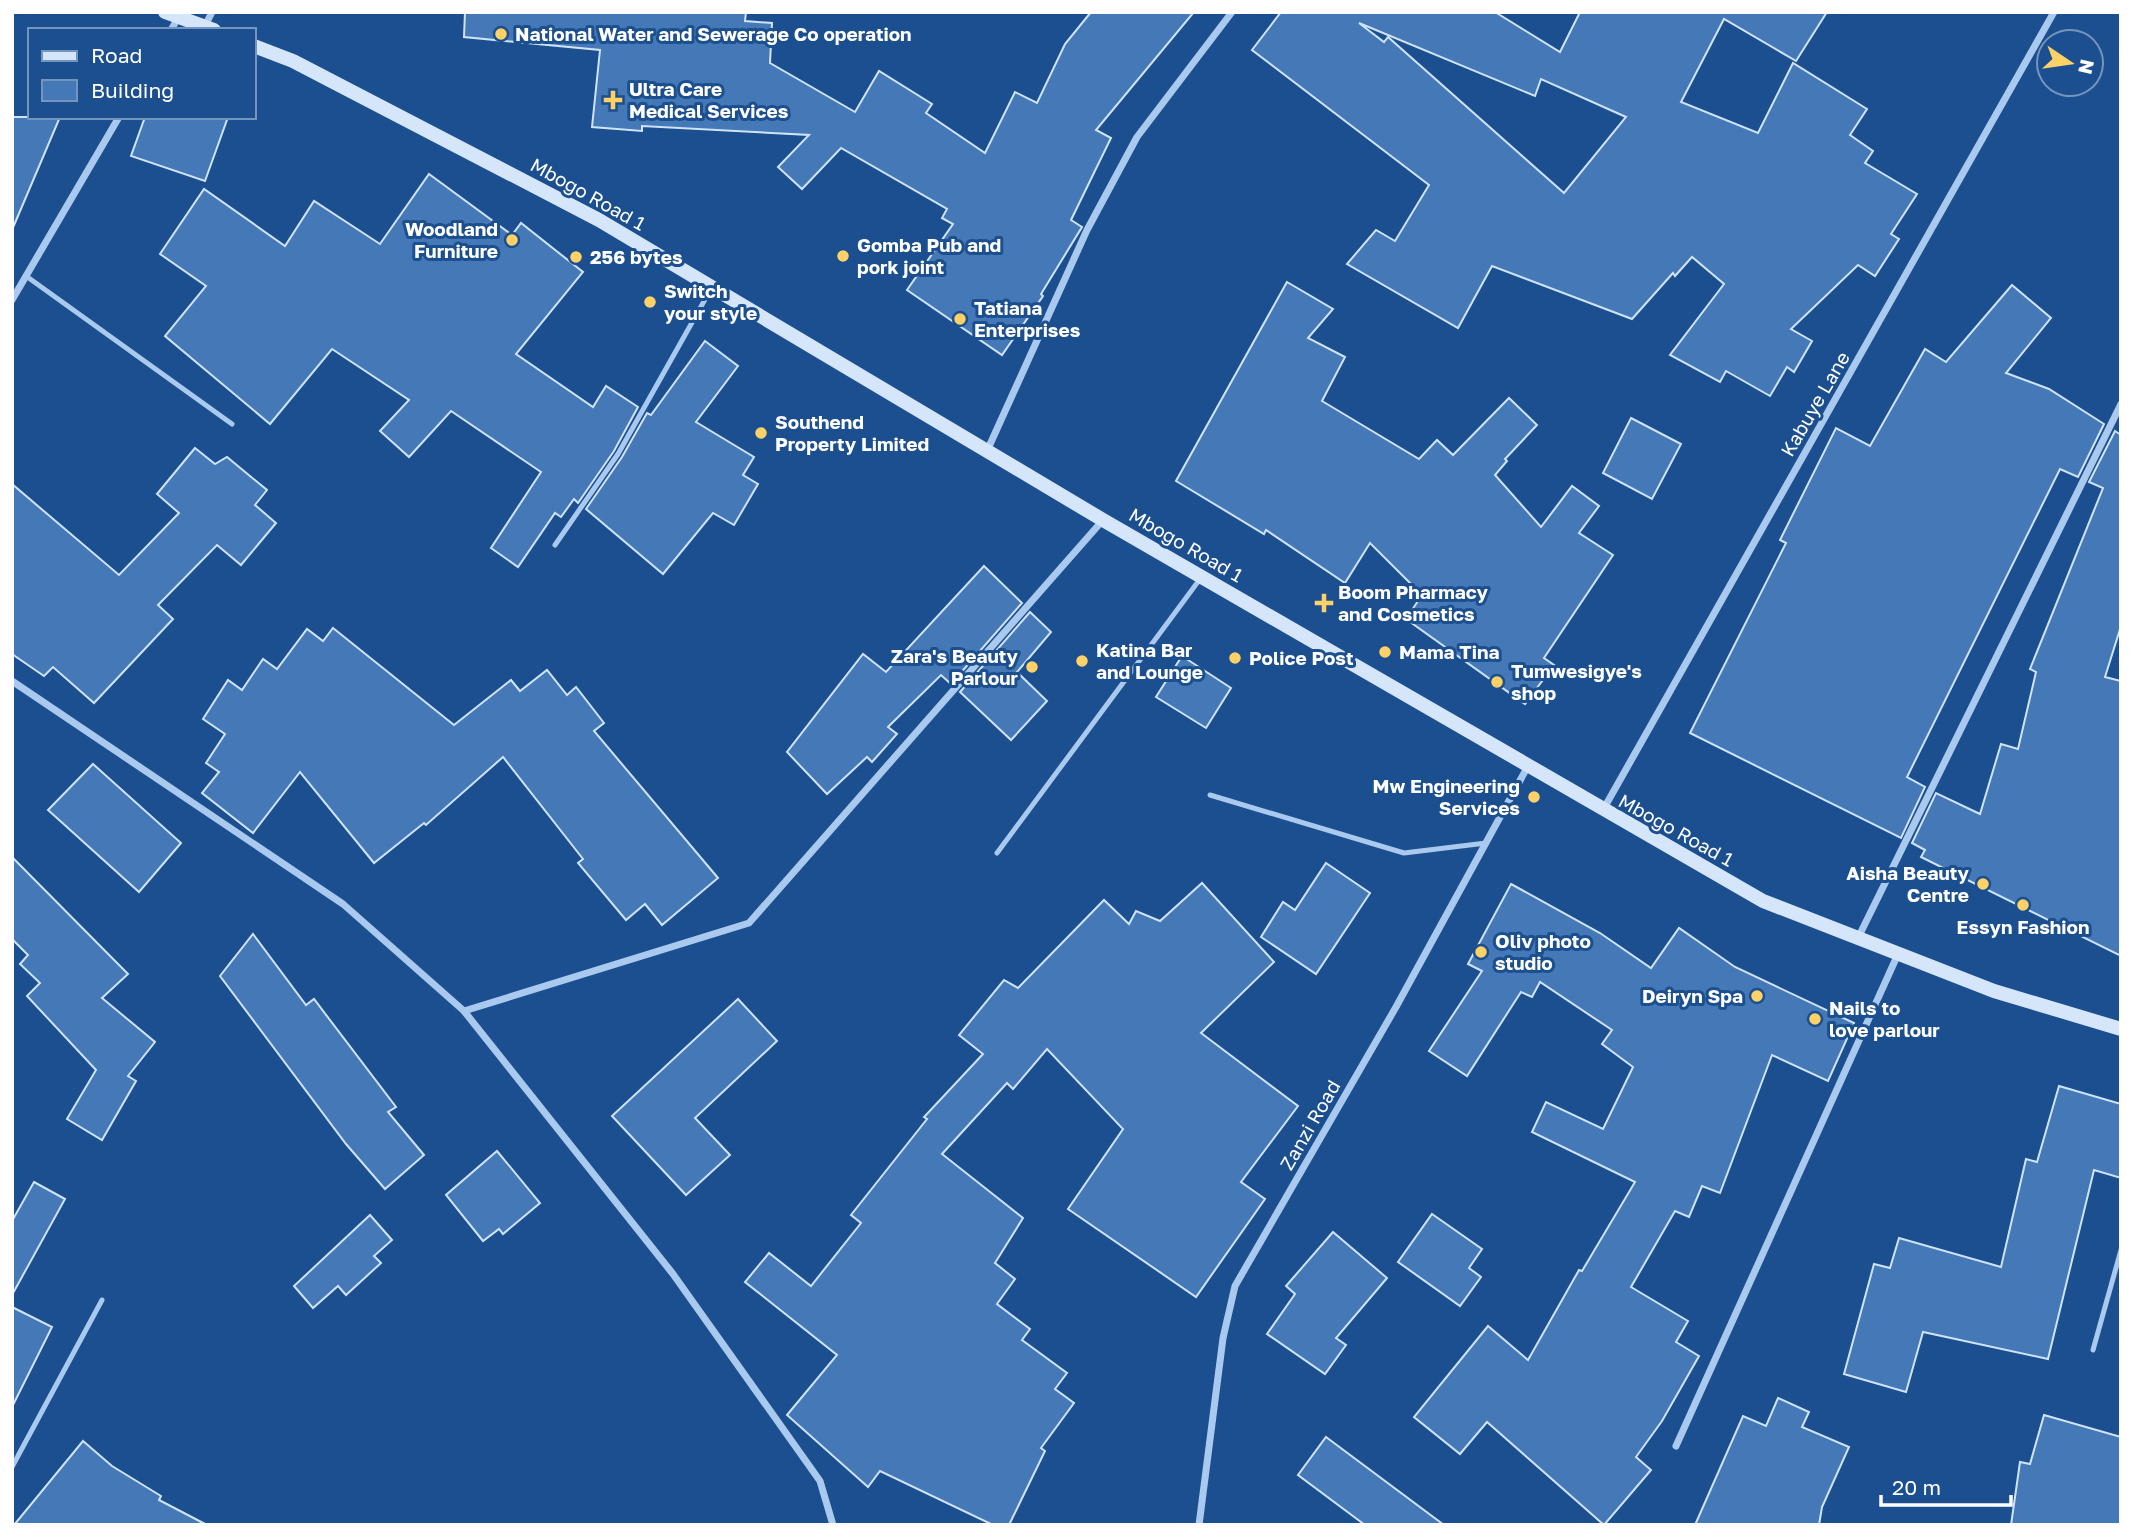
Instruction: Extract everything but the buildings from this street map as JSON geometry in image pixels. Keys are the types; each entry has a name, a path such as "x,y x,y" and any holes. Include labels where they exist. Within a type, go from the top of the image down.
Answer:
{"main road":[{"path":"171,20 209,28"},
{"name":"Mbogo Road 1","path":"256,47 293,61 599,220 1103,520 1763,901 1994,991 2121,1029"}],"street":[{"path":"209,28 212,12"},
{"path":"987,452 1087,230 1136,137 1232,12"},
{"name":"Kabuye Lane","path":"1603,810 2054,12"},
{"path":"12,300 118,119"},
{"path":"1858,938 2121,404"},
{"path":"464,1012 749,923 1103,520"},
{"path":"12,681 343,904 464,1012 680,1285 820,1481 833,1525"},
{"name":"Zanzi Road","path":"1199,1525 1223,1338 1235,1286 1396,1007 1528,766"},
{"path":"1676,1447 1898,953"}],"lane":[{"path":"26,276 232,424"},
{"path":"555,545 618,454 712,288"},
{"path":"997,853 1202,577"},
{"path":"1210,794 1404,853 1486,843"},
{"path":"2093,1350 2121,1250"},
{"path":"12,1467 102,1300"}],"place":[{"name":"National Water and Sewerage Co operation","path":"501,34"},
{"name":"Ultra Care Medical Services","path":"613,100"},
{"name":"Woodland Furniture","path":"512,240"},
{"name":"Gomba Pub and pork joint","path":"843,256"},
{"name":"256 bytes","path":"576,257"},
{"name":"Switch your style","path":"650,302"},
{"name":"Tatiana Enterprises","path":"960,319"},
{"name":"Southend Property Limited","path":"761,433"},
{"name":"Boom Pharmacy and Cosmetics","path":"1324,603"},
{"name":"Mama Tina","path":"1385,652"},
{"name":"Police Post","path":"1235,658"},
{"name":"Katina Bar and Lounge","path":"1082,661"},
{"name":"Zara's Beauty Parlour","path":"1032,667"},
{"name":"Tumwesigye's shop","path":"1497,682"},
{"name":"Mw Engineering Services","path":"1534,797"},
{"name":"Aisha Beauty Centre","path":"1983,884"},
{"name":"Essyn Fashion","path":"2023,905"},
{"name":"Oliv photo studio","path":"1481,952"},
{"name":"Deiryn Spa","path":"1757,996"},
{"name":"Nails to love parlour","path":"1815,1019"}]}
